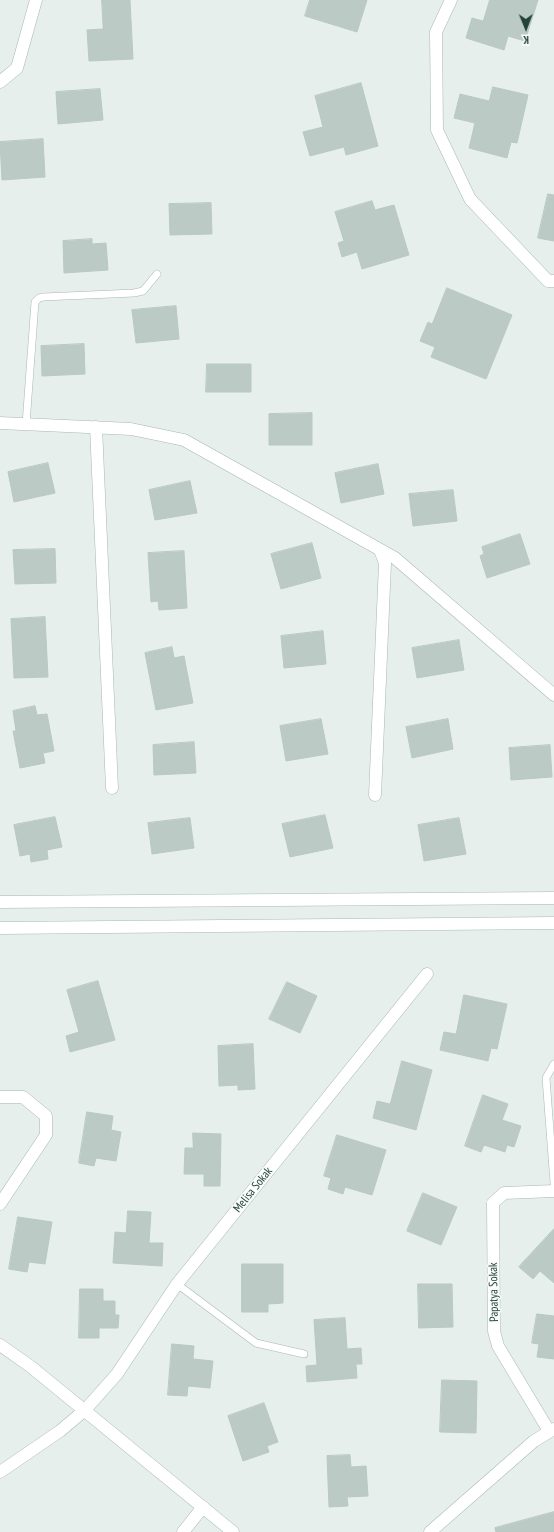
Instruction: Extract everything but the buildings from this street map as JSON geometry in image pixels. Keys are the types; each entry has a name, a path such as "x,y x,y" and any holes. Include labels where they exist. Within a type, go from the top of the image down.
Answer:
{"street":[{"path":"0,82 17,68 36,0"},
{"path":"451,0 436,32 438,130 470,199 548,281 554,281"},
{"path":"0,423 131,429 184,440 395,558 554,695"},
{"path":"96,427 112,788"},
{"path":"375,794 385,563 380,550"},
{"path":"0,902 554,898"},
{"path":"0,928 554,923"},
{"name":"Melisa Sokak","path":"0,1472 60,1431 85,1410 117,1374 177,1284 427,974"},
{"path":"0,1097 23,1097 46,1116 46,1135 0,1204"},
{"name":"Papatya Sokak","path":"552,1430 498,1346 494,1331 493,1203 504,1193 554,1191"},
{"path":"0,1345 30,1366 234,1532"},
{"path":"430,1532 534,1441 552,1430"},
{"path":"183,1532 203,1507"}],"lane":[{"path":"26,424 35,302 39,298 43,297 134,293 143,291 157,274"},
{"path":"554,1064 546,1078 554,1183"},
{"path":"177,1284 256,1343 304,1354"}]}
